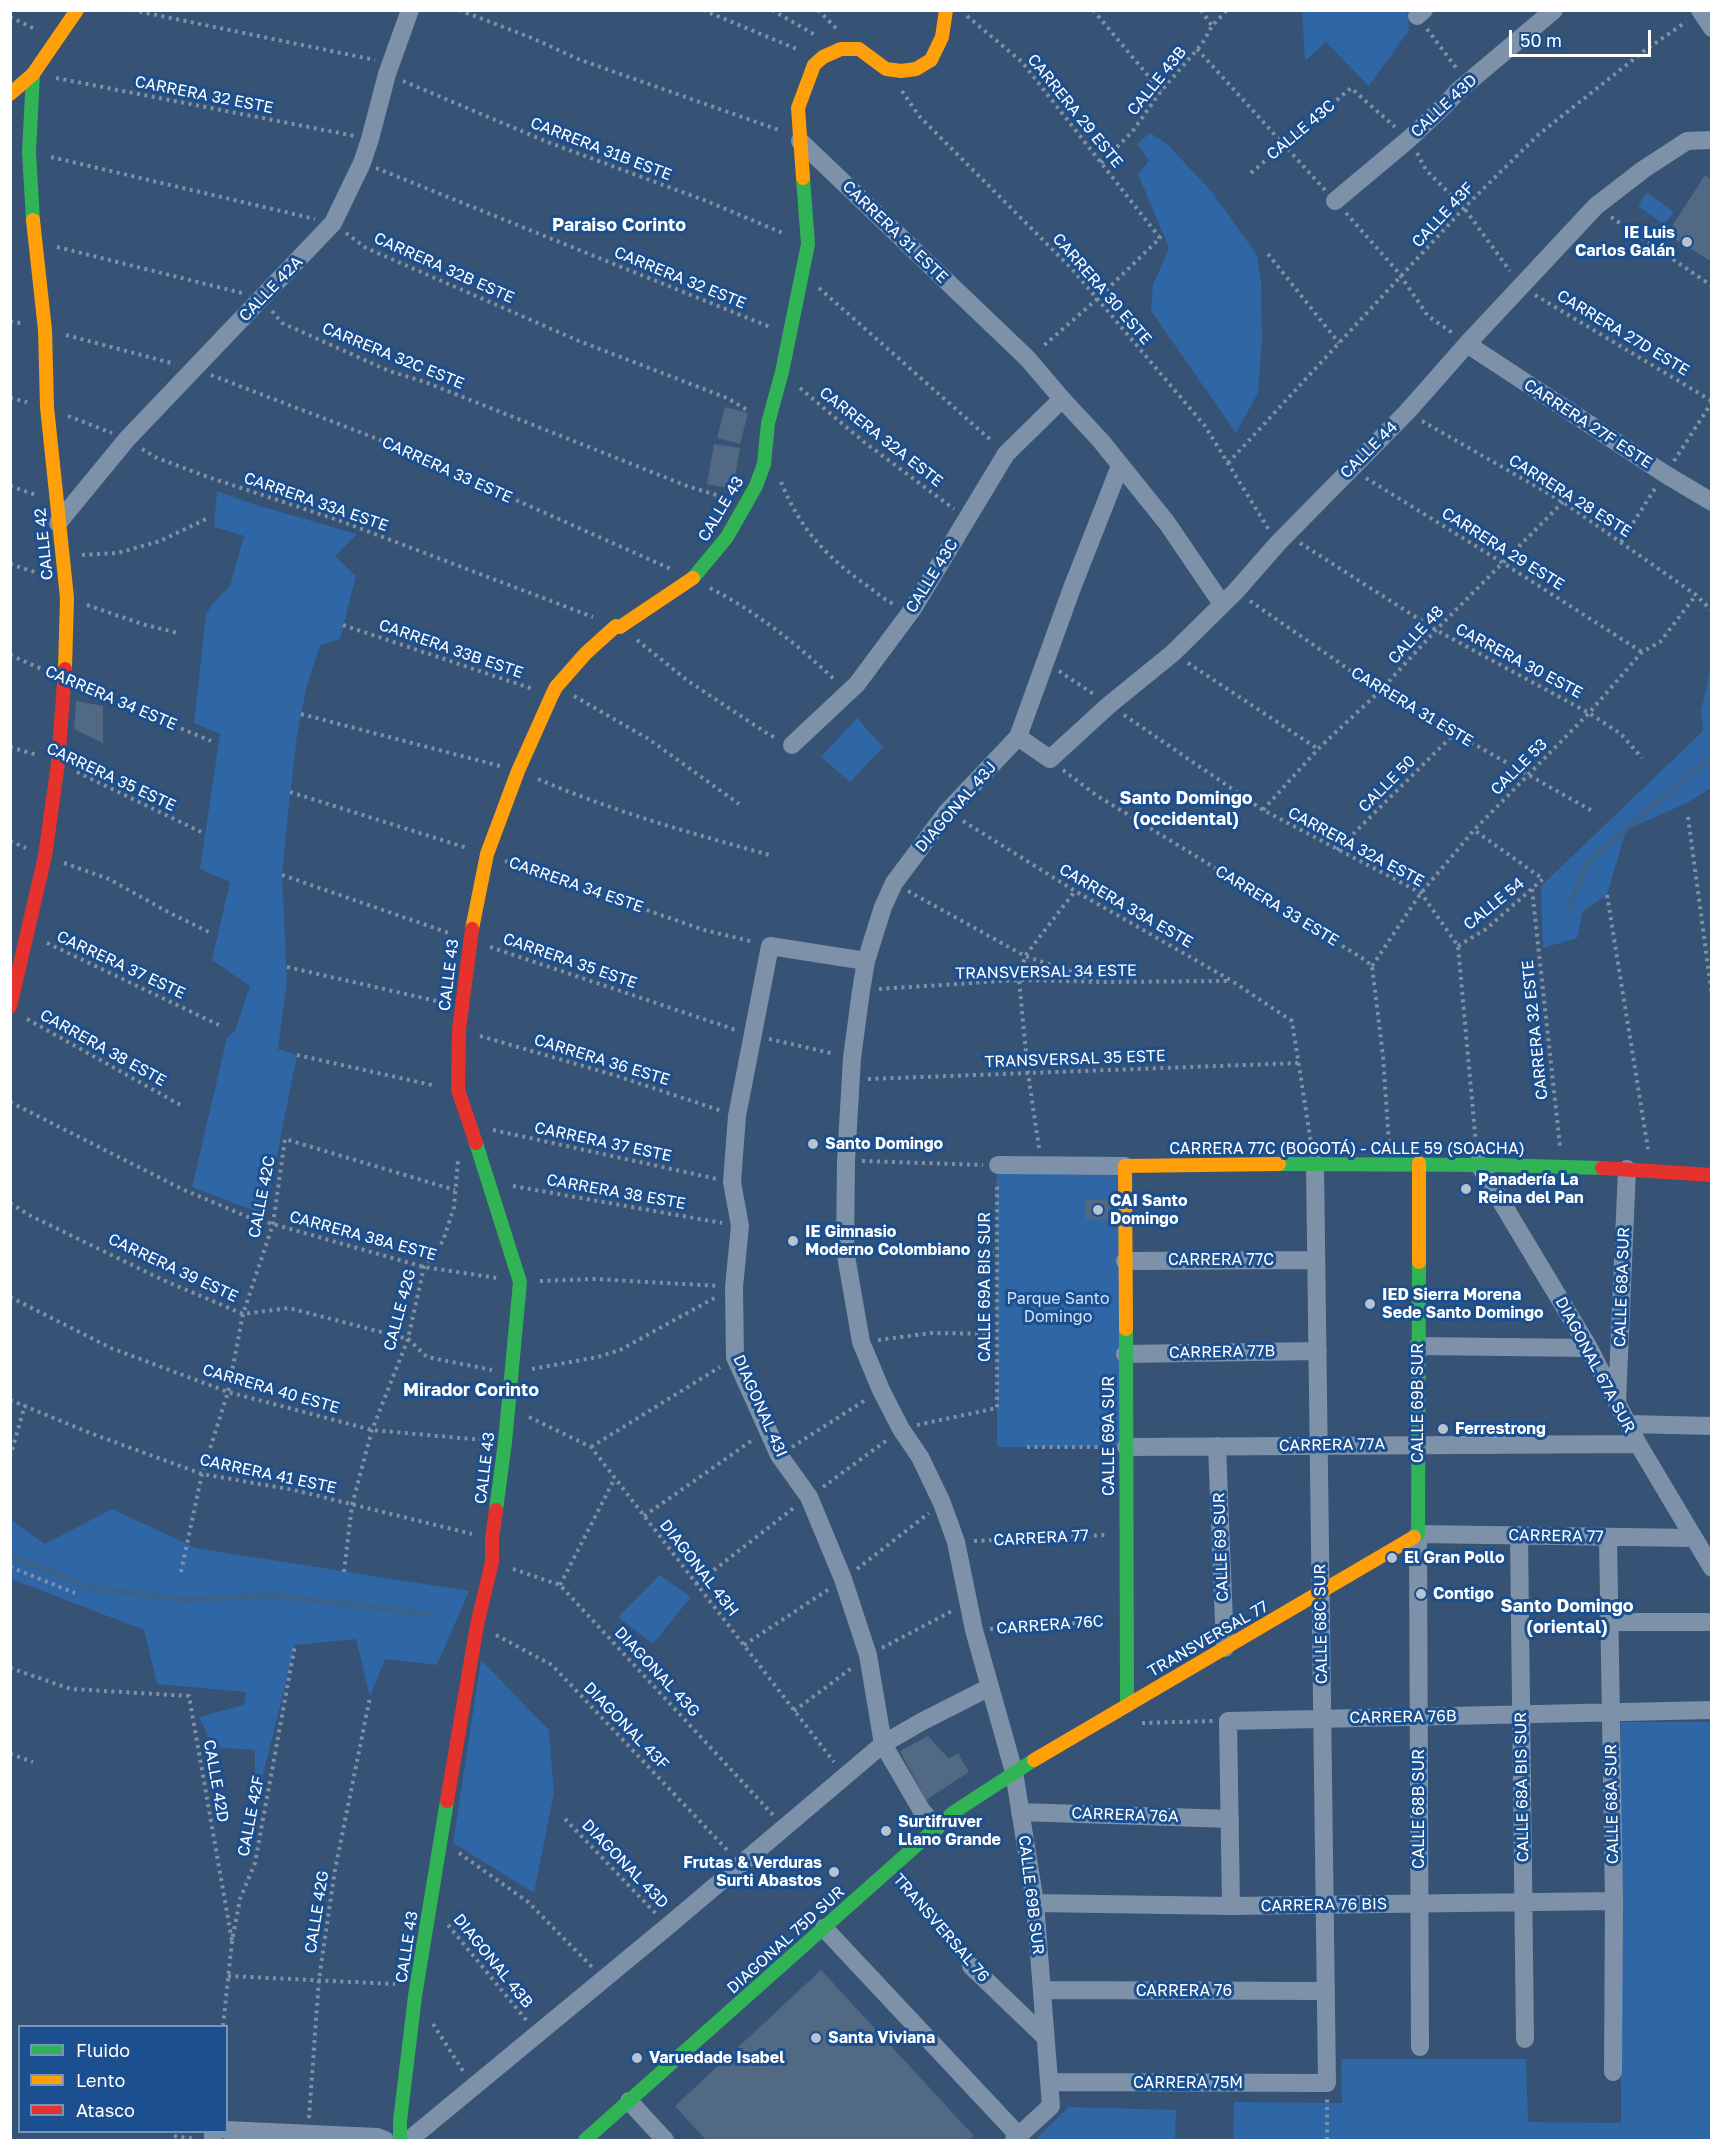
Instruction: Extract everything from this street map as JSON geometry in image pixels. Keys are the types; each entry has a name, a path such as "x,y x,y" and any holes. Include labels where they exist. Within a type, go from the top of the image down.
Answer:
{"street":[{"path":"10,94 33,74 78,10"},
{"name":"CALLE 42A","path":"58,523 127,439 333,223 362,163 389,68 410,10"},
{"path":"823,57 841,49 859,49 886,69 901,71 916,69 931,60 942,37 945,10"},
{"name":"CALLE 43D","path":"1335,201 1409,139 1467,83 1554,10"},
{"path":"1700,11 1712,28"},
{"name":"CALLE 43","path":"400,2140 400,2121 416,1990 477,1625 492,1562 492,1538 505,1442 520,1282 458,1090 459,1030 470,940 487,854 518,771 554,691 586,653 618,626 693,578 727,537 756,486 764,464 768,423 782,372 808,244 798,108 814,65 823,57"},
{"name":"CALLE 42","path":"16,1011 28,934 45,856 58,763 65,680 67,598 47,407 45,330 34,241 29,152 33,74"},
{"name":"CALLE 44","path":"1050,759 1109,705 1173,653 1236,591 1282,539 1407,412 1596,206 1644,169 1687,141 1712,140"},
{"name":"CARRERA 31 ESTE","path":"800,141 1028,359 1101,441 1167,523 1222,604"},
{"name":"CARRERA 27F ESTE","path":"1467,344 1665,474 1712,502"},
{"name":"CALLE 43C","path":"792,745 857,684 912,610 1006,454 1062,399"},
{"name":"DIAGONAL 43J","path":"901,1429 881,1390 861,1342 846,1250 846,1161 852,1058 866,961 883,907 894,883 947,812 1018,737 1072,588 1120,466"},
{"path":"1018,737 1050,759"},
{"path":"770,946 866,961"},
{"name":"DIAGONAL 43I","path":"770,946 736,1116 732,1182 740,1226 734,1287 735,1357 779,1455 808,1497 843,1579 868,1655 883,1744"},
{"name":"CALLE 69B SUR","path":"1418,1534 1419,1163"},
{"name":"CARRERA 77C (BOGOTÁ) - CALLE 59 (SOACHA)","path":"1125,1166 1478,1163 1651,1170 1712,1175"},
{"name":"DIAGONAL 67A SUR","path":"1478,1163 1589,1347 1638,1444 1712,1568"},
{"name":"CALLE 68C SUR","path":"1315,1164 1327,2083"},
{"path":"998,1165 1125,1166"},
{"name":"CALLE 69A SUR","path":"1125,1166 1127,1705"},
{"name":"CALLE 68A SUR","path":"1617,1404 1627,1169"},
{"name":"CARRERA 77C","path":"1125,1261 1316,1260"},
{"path":"1418,1346 1589,1347"},
{"name":"CARRERA 77B","path":"1125,1354 1318,1351"},
{"path":"1628,1424 1712,1426"},
{"name":"CALLE 69B SUR","path":"901,1429 920,1457 942,1503 956,1542 988,1688 1014,1772 1035,1903 1051,2106 1016,2138"},
{"name":"CARRERA 77A","path":"1126,1447 1638,1444"},
{"name":"CALLE 69 SUR","path":"1217,1446 1225,1648"},
{"name":"CARRERA 77","path":"1418,1534 1694,1538"},
{"name":"TRANSVERSAL 77","path":"1014,1772 1418,1534"},
{"name":"CALLE 68B SUR","path":"1418,1534 1420,2047"},
{"name":"CALLE 68A BIS SUR","path":"1519,1535 1525,2039"},
{"name":"CALLE 68A SUR","path":"1608,1537 1614,1902 1613,2072"},
{"path":"1609,1622 1712,1622"},
{"path":"409,2140 668,1926 883,1744 988,1688"},
{"name":"CARRERA 76B","path":"1228,1721 1712,1710"},
{"path":"1228,1721 1231,1906"},
{"path":"883,1744 922,1811 936,1827"},
{"name":"DIAGONAL 75D SUR","path":"585,2140 936,1827 1014,1772"},
{"name":"CARRERA 76A","path":"1020,1812 1230,1819"},
{"name":"CARRERA 76 BIS","path":"1035,1903 1231,1906 1614,1902"},
{"path":"824,1928 1016,2138"},
{"name":"TRANSVERSAL 76","path":"971,1966 1045,2037"},
{"name":"CARRERA 76","path":"1042,1990 1326,1991"},
{"name":"CARRERA 75M","path":"1049,2082 1327,2083"},
{"path":"629,2101 665,2140"},
{"path":"228,2130 377,2137 385,2140"}],"path":[{"name":"CARRERA 31B ESTE","path":"132,10 389,68 550,143 709,202 808,244"},
{"path":"459,10 532,38 578,59 786,132 800,141"},
{"path":"703,10 797,49 823,57"},
{"path":"772,10 785,20 841,49"},
{"path":"1093,10 1161,91"},
{"path":"1201,10 1212,26"},
{"name":"CALLE 43B","path":"1101,163 1132,132 1161,91 1202,44 1212,26 1227,10"},
{"name":"CALLE 43F","path":"1228,463 1464,208 1538,135 1644,51 1700,11"},
{"name":"CARRERA 29 ESTE","path":"962,12 1022,62 1160,238 1096,300"},
{"path":"1419,12 1467,83"},
{"path":"10,17 57,39"},
{"name":"CARRERA 30 ESTE","path":"886,69 919,116 1072,269 1205,426 1228,463 1282,539 1436,630 1589,713 1621,734 1642,758"},
{"name":"CARRERA 32 ESTE","path":"33,74 370,139"},
{"name":"CALLE 43C","path":"1251,173 1351,88 1409,139"},
{"path":"1409,139 1426,170 1464,208 1521,286"},
{"name":"CARRERA 32B ESTE","path":"29,152 333,223 366,248 579,341 727,398 768,423"},
{"name":"CARRERA 32 ESTE","path":"362,163 789,334"},
{"path":"1596,206 1712,286"},
{"path":"34,241 263,298"},
{"path":"1268,254 1339,344"},
{"path":"803,273 1006,454"},
{"name":"CARRERA 27D ESTE","path":"1521,286 1712,401"},
{"name":"CARRERA 32C ESTE","path":"263,298 282,323 389,371 425,382 687,486 744,504"},
{"path":"1028,359 1096,300"},
{"name":"CARRERA 33 ESTE","path":"10,321 194,369 388,443 693,578 741,604 805,652 848,693"},
{"name":"CARRERA 32A ESTE","path":"782,372 864,442 967,519"},
{"name":"CARRERA 33A ESTE","path":"10,398 47,407 127,439 157,458 338,520 618,626 688,681 768,734 792,745"},
{"name":"CARRERA 28 ESTE","path":"1407,412 1563,502 1696,595 1712,611"},
{"name":"CARRERA 29 ESTE","path":"1350,468 1642,652"},
{"path":"778,473 788,499 812,538 841,568 892,603"},
{"name":"CALLE 48","path":"1263,810 1318,749 1380,691 1436,630 1563,502"},
{"path":"63,557 118,553 160,542 206,519"},
{"path":"10,564 65,582"},
{"name":"CARRERA 31 ESTE","path":"1236,591 1380,691 1594,812"},
{"name":"CALLE 53","path":"1372,966 1420,893 1474,830 1589,713 1642,652 1660,642 1696,595"},
{"path":"67,598 142,624 178,633"},
{"name":"CARRERA 33B ESTE","path":"343,625 554,691 647,738 739,804"},
{"path":"1173,653 1318,749"},
{"name":"CARRERA 34 ESTE","path":"10,655 211,741"},
{"name":"CARRERA 32A ESTE","path":"1046,662 1263,810 1420,893 1458,946"},
{"name":"CALLE 50","path":"1337,850 1454,734"},
{"name":"CARRERA 35 ESTE","path":"10,747 58,763 201,832"},
{"name":"CARRERA 33 ESTE","path":"1050,759 1096,795 1372,966"},
{"name":"CARRERA 34 ESTE","path":"290,792 487,854 704,930 770,946"},
{"name":"CARRERA 33A ESTE","path":"947,812 1075,891 1232,981 1292,1021 1298,1063"},
{"path":"1689,817 1712,996"},
{"name":"CALLE 54","path":"1458,946 1486,929 1543,879 1474,830"},
{"path":"10,841 109,879 211,933"},
{"name":"CARRERA 35 ESTE","path":"282,875 752,1035 852,1058"},
{"path":"894,883 1025,956 1103,982"},
{"name":"CARRERA 32 ESTE","path":"1532,889 1562,1168"},
{"path":"1042,1166 1028,1073 1019,981 1025,956 1075,891"},
{"path":"1607,895 1651,1170"},
{"name":"CARRERA 37 ESTE","path":"28,934 221,1026"},
{"path":"1458,946 1478,1163"},
{"path":"1372,966 1383,1056 1390,1163"},
{"path":"287,967 462,1007"},
{"name":"TRANSVERSAL 34 ESTE","path":"861,991 1019,981 1232,981"},
{"name":"CARRERA 38 ESTE","path":"16,1011 184,1107"},
{"name":"CARRERA 36 ESTE","path":"459,1030 614,1075 736,1116"},
{"path":"297,1055 458,1090"},
{"path":"1298,1063 1315,1164"},
{"name":"TRANSVERSAL 35 ESTE","path":"852,1080 1298,1063"},
{"name":"CARRERA 38A ESTE","path":"10,1102 182,1189 248,1217 424,1267 520,1282 595,1279 734,1287"},
{"name":"CARRERA 37 ESTE","path":"469,1125 732,1182"},
{"name":"CALLE 42C","path":"180,1572 202,1474 228,1392 243,1314 273,1224 285,1139 455,1190"},
{"name":"CALLE 42G","path":"344,1572 352,1505 372,1430 408,1339 424,1267 443,1241 453,1207 458,1149"},
{"path":"846,1161 998,1165"},
{"name":"CALLE 69A BIS SUR","path":"901,1429 997,1408 998,1165"},
{"name":"CARRERA 38 ESTE","path":"488,1182 740,1226"},
{"name":"CARRERA 39 ESTE","path":"10,1203 29,1215 164,1280 243,1314 289,1308 408,1339 427,1357 510,1373 598,1358 620,1350 734,1287"},
{"path":"846,1250 997,1253"},
{"name":"CARRERA 40 ESTE","path":"10,1297 111,1348 228,1392 372,1430 505,1442"},
{"path":"861,1342 932,1333 997,1334"},
{"path":"591,1447 735,1357"},
{"path":"779,1455 881,1390"},
{"name":"CARRERA 41 ESTE","path":"10,1400 90,1433 202,1474 294,1490 492,1538"},
{"path":"10,1457 25,1405"},
{"name":"DIAGONAL 43H","path":"507,1407 591,1447 846,1776"},
{"path":"644,1516 767,1430"},
{"path":"1027,1447 1126,1447"},
{"path":"560,1585 615,1478"},
{"name":"CARRERA 77","path":"956,1542 1126,1534"},
{"name":"DIAGONAL 43G","path":"492,1562 560,1585 784,1827"},
{"path":"10,1567 75,1593"},
{"name":"CARRERA 76C","path":"974,1630 1127,1619"},
{"name":"DIAGONAL 43F","path":"477,1625 552,1665 741,1864"},
{"name":"CALLE 42F","path":"223,2025 231,1941 240,1899 255,1863 295,1645"},
{"name":"CALLE 42D","path":"10,1668 71,1689 189,1696 231,1941"},
{"name":"CALLE 42G","path":"308,2134 319,1979 335,1870 370,1697"},
{"path":"1140,1723 1228,1721"},
{"path":"10,1754 33,1762"},
{"name":"DIAGONAL 43D","path":"565,1819 668,1926"},
{"path":"441,1840 528,1902 603,1978"},
{"name":"TRANSVERSAL 76","path":"890,1869 971,1966"},
{"name":"DIAGONAL 43B","path":"430,1904 537,2034"},
{"path":"228,1976 319,1979 416,1990 473,2087"},
{"path":"1327,2083 1327,2140"},
{"path":"174,2136 202,2140"}],"green space":[{"path":"1302,11 1407,11 1409,30 1369,86 1326,42 1305,61"},
{"path":"1150,133 1167,144 1212,192 1257,255 1261,282 1262,339 1258,393 1236,433 1151,311 1153,285 1169,248 1138,174 1149,161 1137,144"},
{"path":"1647,192 1674,212 1664,225 1638,206"},
{"path":"217,491 256,505 357,534 335,556 356,576 340,639 320,645 306,689 297,736 282,875 287,980 278,1049 297,1055 265,1215 192,1187 227,1038 235,1031 250,986 212,960 230,882 200,869 220,734 194,723 206,614 230,586 244,536 214,527"},
{"path":"1711,665 1711,788 1687,803 1626,830 1607,895 1583,911 1577,938 1543,948 1541,886 1703,731 1701,712"},
{"path":"857,718 883,747 850,782 821,757"},
{"name":"Parque Santo Domingo","path":"997,1170 1119,1170 1119,1447 997,1447"},
{"path":"112,1509 196,1548 469,1591 437,1665 385,1659 370,1697 356,1639 295,1645 255,1807 255,1750 213,1747 199,1717 244,1705 246,1692 157,1684 144,1630 11,1579 11,1520 45,1544"},
{"path":"660,1575 691,1597 653,1644 618,1617"},
{"path":"481,1660 549,1730 554,1793 534,1893 453,1843"},
{"path":"1621,1722 1711,1722 1711,2140 1233,2140 1234,2102 1342,2103 1341,2059 1526,2059 1528,2122 1621,2123"},
{"path":"1069,2107 1176,2110 1175,2140 1035,2140"}],"building":[{"path":"1705,175 1712,180 1712,262 1667,234"},
{"path":"725,407 748,413 740,444 717,438"},
{"path":"714,444 740,448 733,489 707,484"},
{"path":"76,701 103,706 103,743 74,729"},
{"name":"CAI Santo Domingo","path":"1086,1200 1110,1200 1110,1219 1086,1219"},
{"path":"928,1736 949,1759 958,1753 969,1772 926,1800 900,1751"},
{"name":"Santa Viviana","path":"821,1970 974,2136 969,2140 706,2140 675,2106"}],"waterway":[{"path":"1568,908 1589,860 1712,756"},
{"path":"10,1556 93,1588 189,1600 270,1595 428,1614"}],"traffic: fast":[{"path":"33,74 29,152 33,220"},
{"path":"693,578 727,537 756,486 764,464 768,423 782,372 808,244 803,178"},
{"path":"476,1143 520,1282 505,1442 496,1510"},
{"path":"1279,1164 1602,1168"},
{"path":"1414,1537 1418,1534 1419,1262"},
{"path":"1126,1329 1127,1705"},
{"path":"585,2140 954,1812 1034,1760"},
{"path":"400,2140 400,2121 415,1996 447,1801"}],"traffic: slow":[{"path":"10,94 33,74 77,10"},
{"path":"803,178 798,108 814,65 823,57 841,49 859,49 886,69 901,71 916,69 931,60 942,37 946,10"},
{"path":"33,220 45,330 47,407 67,598 65,669"},
{"path":"472,929 487,854 518,771 556,687 586,653 616,626 620,627 693,578"},
{"path":"1419,1163 1419,1262"},
{"path":"1126,1329 1125,1166 1279,1164"},
{"path":"1034,1760 1414,1537"}],"traffic: jam":[{"path":"10,1007 45,856 58,763 65,669"},
{"path":"472,929 459,1030 458,1090 476,1143"},
{"path":"1602,1168 1712,1175"},
{"path":"447,1801 477,1625 492,1562 492,1538 496,1510"}],"place":[{"name":"IE Luis Carlos Galán","path":"1687,242"},
{"name":"Santo Domingo","path":"813,1144"},
{"name":"Panadería La Reina del Pan","path":"1466,1189"},
{"name":"CAI Santo Domingo","path":"1098,1210"},
{"name":"IE Gimnasio Moderno Colombiano","path":"793,1241"},
{"name":"IED Sierra Morena Sede Santo Domingo","path":"1370,1304"},
{"name":"Ferrestrong","path":"1443,1429"},
{"name":"El Gran Pollo","path":"1392,1558"},
{"name":"Contigo","path":"1421,1594"},
{"name":"Surtifruver Llano Grande","path":"886,1831"},
{"name":"Frutas & Verduras Surti Abastos","path":"834,1872"},
{"name":"Santa Viviana","path":"816,2038"},
{"name":"Varuedade Isabel","path":"637,2058"}],"district":[{"name":"Paraiso Corinto","path":"619,225"},
{"name":"Santo Domingo (occidental)","path":"1186,808"},
{"name":"Mirador Corinto","path":"471,1390"},
{"name":"Santo Domingo (oriental)","path":"1567,1616"}]}
